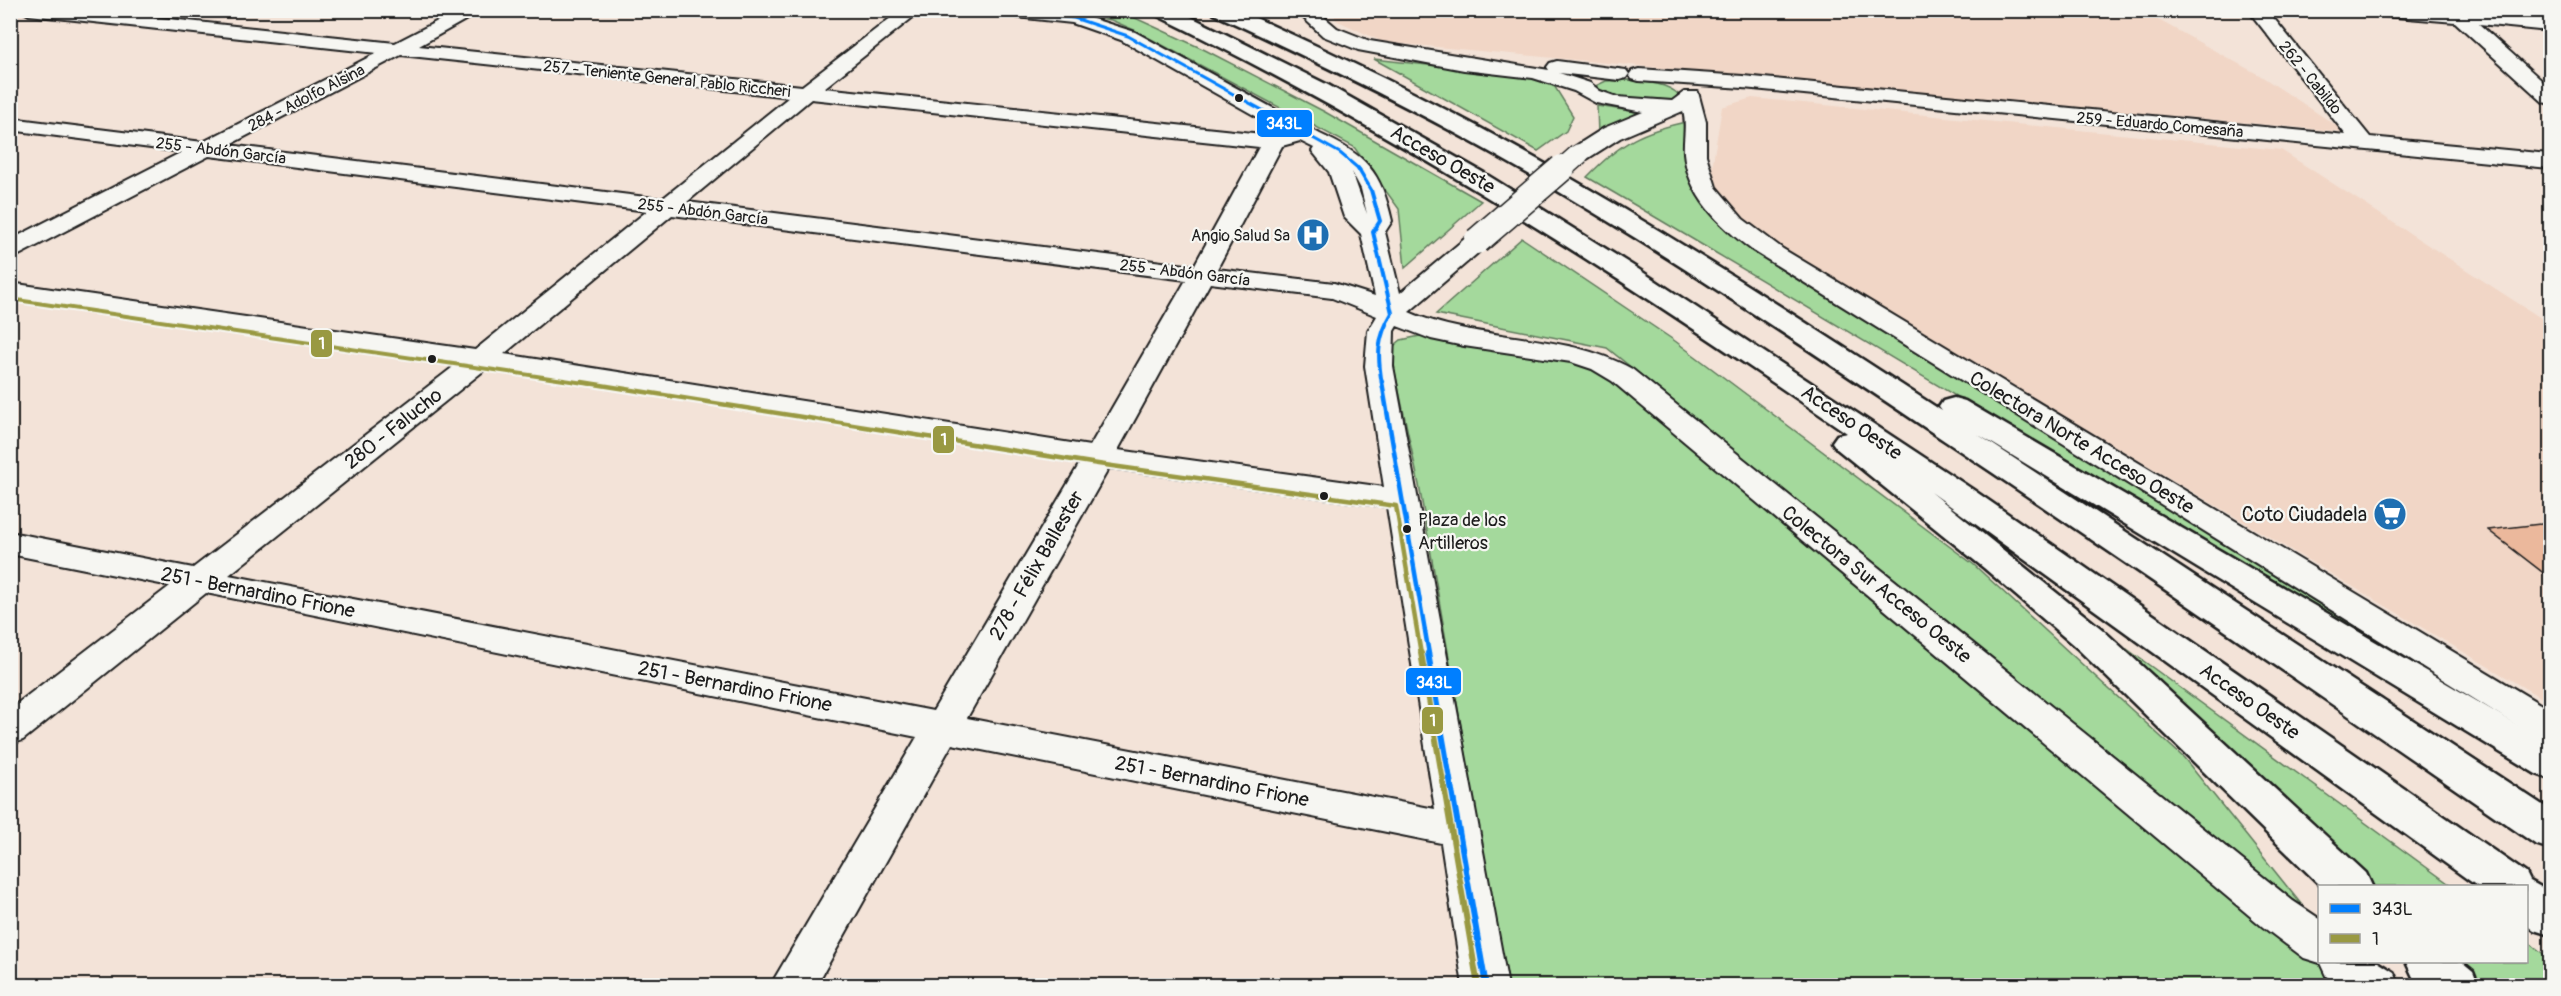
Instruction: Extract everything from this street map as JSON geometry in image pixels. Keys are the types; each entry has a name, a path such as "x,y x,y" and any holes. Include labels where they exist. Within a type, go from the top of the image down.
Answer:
{"highway":[{"name":"Acceso Oeste","path":"1161,10 1331,95 1432,151 1581,242 1701,320 2031,545 2509,885"},
{"name":"Acceso Oeste","path":"1221,10 1360,76 1460,127 1534,167 1684,256 2054,498 2550,832"},
{"path":"1684,256 1857,348 2550,763"},
{"path":"1701,320 2090,639 2349,885"},
{"path":"2528,900 2550,916"},
{"path":"2430,963 2456,986"}],"street":[{"name":"284 - Adolfo Alsina","path":"10,250 474,10"},
{"name":"280 - Falucho","path":"10,730 482,359 807,92 913,10"},
{"path":"997,10 1074,18 1110,28 1128,36 1296,138 1340,170 1356,218 1373,232 1392,313"},
{"name":"262 - Cabildo","path":"2258,10 2364,143"},
{"path":"2372,10 2456,14 2550,25"},
{"name":"257 - Teniente General Pablo Riccheri","path":"30,11 807,92 1296,138"},
{"path":"10,18 30,11"},
{"path":"1308,12 1330,32 1385,51 1464,64 1535,72 1584,88 1605,99 1626,104 1649,106 1686,100"},
{"path":"2456,14 2550,98"},
{"path":"1438,58 1467,58 1640,75 1682,86 1686,100"},
{"path":"1582,151 1592,120 1584,88 1589,80 1619,74"},
{"name":"259 - Eduardo Comesaña","path":"1640,75 2550,161"},
{"name":"259 - Eduardo Comesaña","path":"1686,100 1731,88 1770,86"},
{"path":"1486,986 1379,366 1381,331 1392,313 1582,151 1686,100"},
{"name":"Colectora Norte Acceso Oeste","path":"1686,100 1696,113 1698,125 1695,155 1701,180 1717,208 1741,231 1784,260 2550,728"},
{"name":"255 - Abdón García","path":"10,124 1334,291 1354,295 1392,313"},
{"name":"278 - Félix Ballester","path":"792,986 1203,274 1296,138"},
{"path":"10,291 482,359 1099,457 1402,499"},
{"name":"Colectora Sur Acceso Oeste","path":"1392,313 1441,333 1577,354 1602,363 1622,375 2278,914 2318,944"},
{"name":"251 - Bernardino Frione","path":"10,543 1459,830"},
{"path":"2344,963 2378,986"}],"shaded area":[{"path":"1333,11 2142,11 2261,76 2346,132 1383,42 1336,20"},
{"name":"Coto Ciudadela","path":"1752,98 2281,150 2550,324 2550,703 1790,254 1743,224 1714,186 1711,174 1722,107"}],"green space":[{"path":"1056,11 1120,11 1205,50 1325,112 1481,201 1405,268 1399,209 1354,147 1134,30 1111,20"},
{"path":"1374,59 1536,77 1555,87 1573,116 1566,131 1538,151"},
{"path":"1629,80 1662,85 1678,94 1672,104 1613,99 1595,91 1593,87 1606,81"},
{"path":"1597,106 1650,114 1598,135"},
{"path":"1690,121 1725,227 2286,577 2550,737 2550,754 1587,177 1611,155 1633,140 1658,129"},
{"path":"1522,238 1675,341 1973,564 2184,758 2305,909 1607,348 1436,314"},
{"name":"Plaza de los Artilleros","path":"1420,336 1570,358 1602,373 2291,942 2350,985 1506,985 1419,485 1390,349 1401,340"},
{"path":"2127,649 2451,885 2371,885 2121,654"},
{"path":"2528,942 2550,959 2550,985 2476,985 2452,963 2528,963"}],"building":[{"path":"2550,523 2550,578 2488,530"}],"transit line":[{"name":"343L","path":"1002,10 1074,18 1128,36 1340,153 1351,161 1366,179 1380,221 1373,232 1392,313 1381,331 1379,366 1486,986"},
{"name":"1","path":"10,299 480,366 1098,464 1396,506 1478,986"}],"place":[{"name":"Angio Salud Sa","path":"1313,235"},
{"name":"Coto Ciudadela","path":"2390,514"},
{"name":"Plaza de los Artilleros","path":"1407,529"}]}
